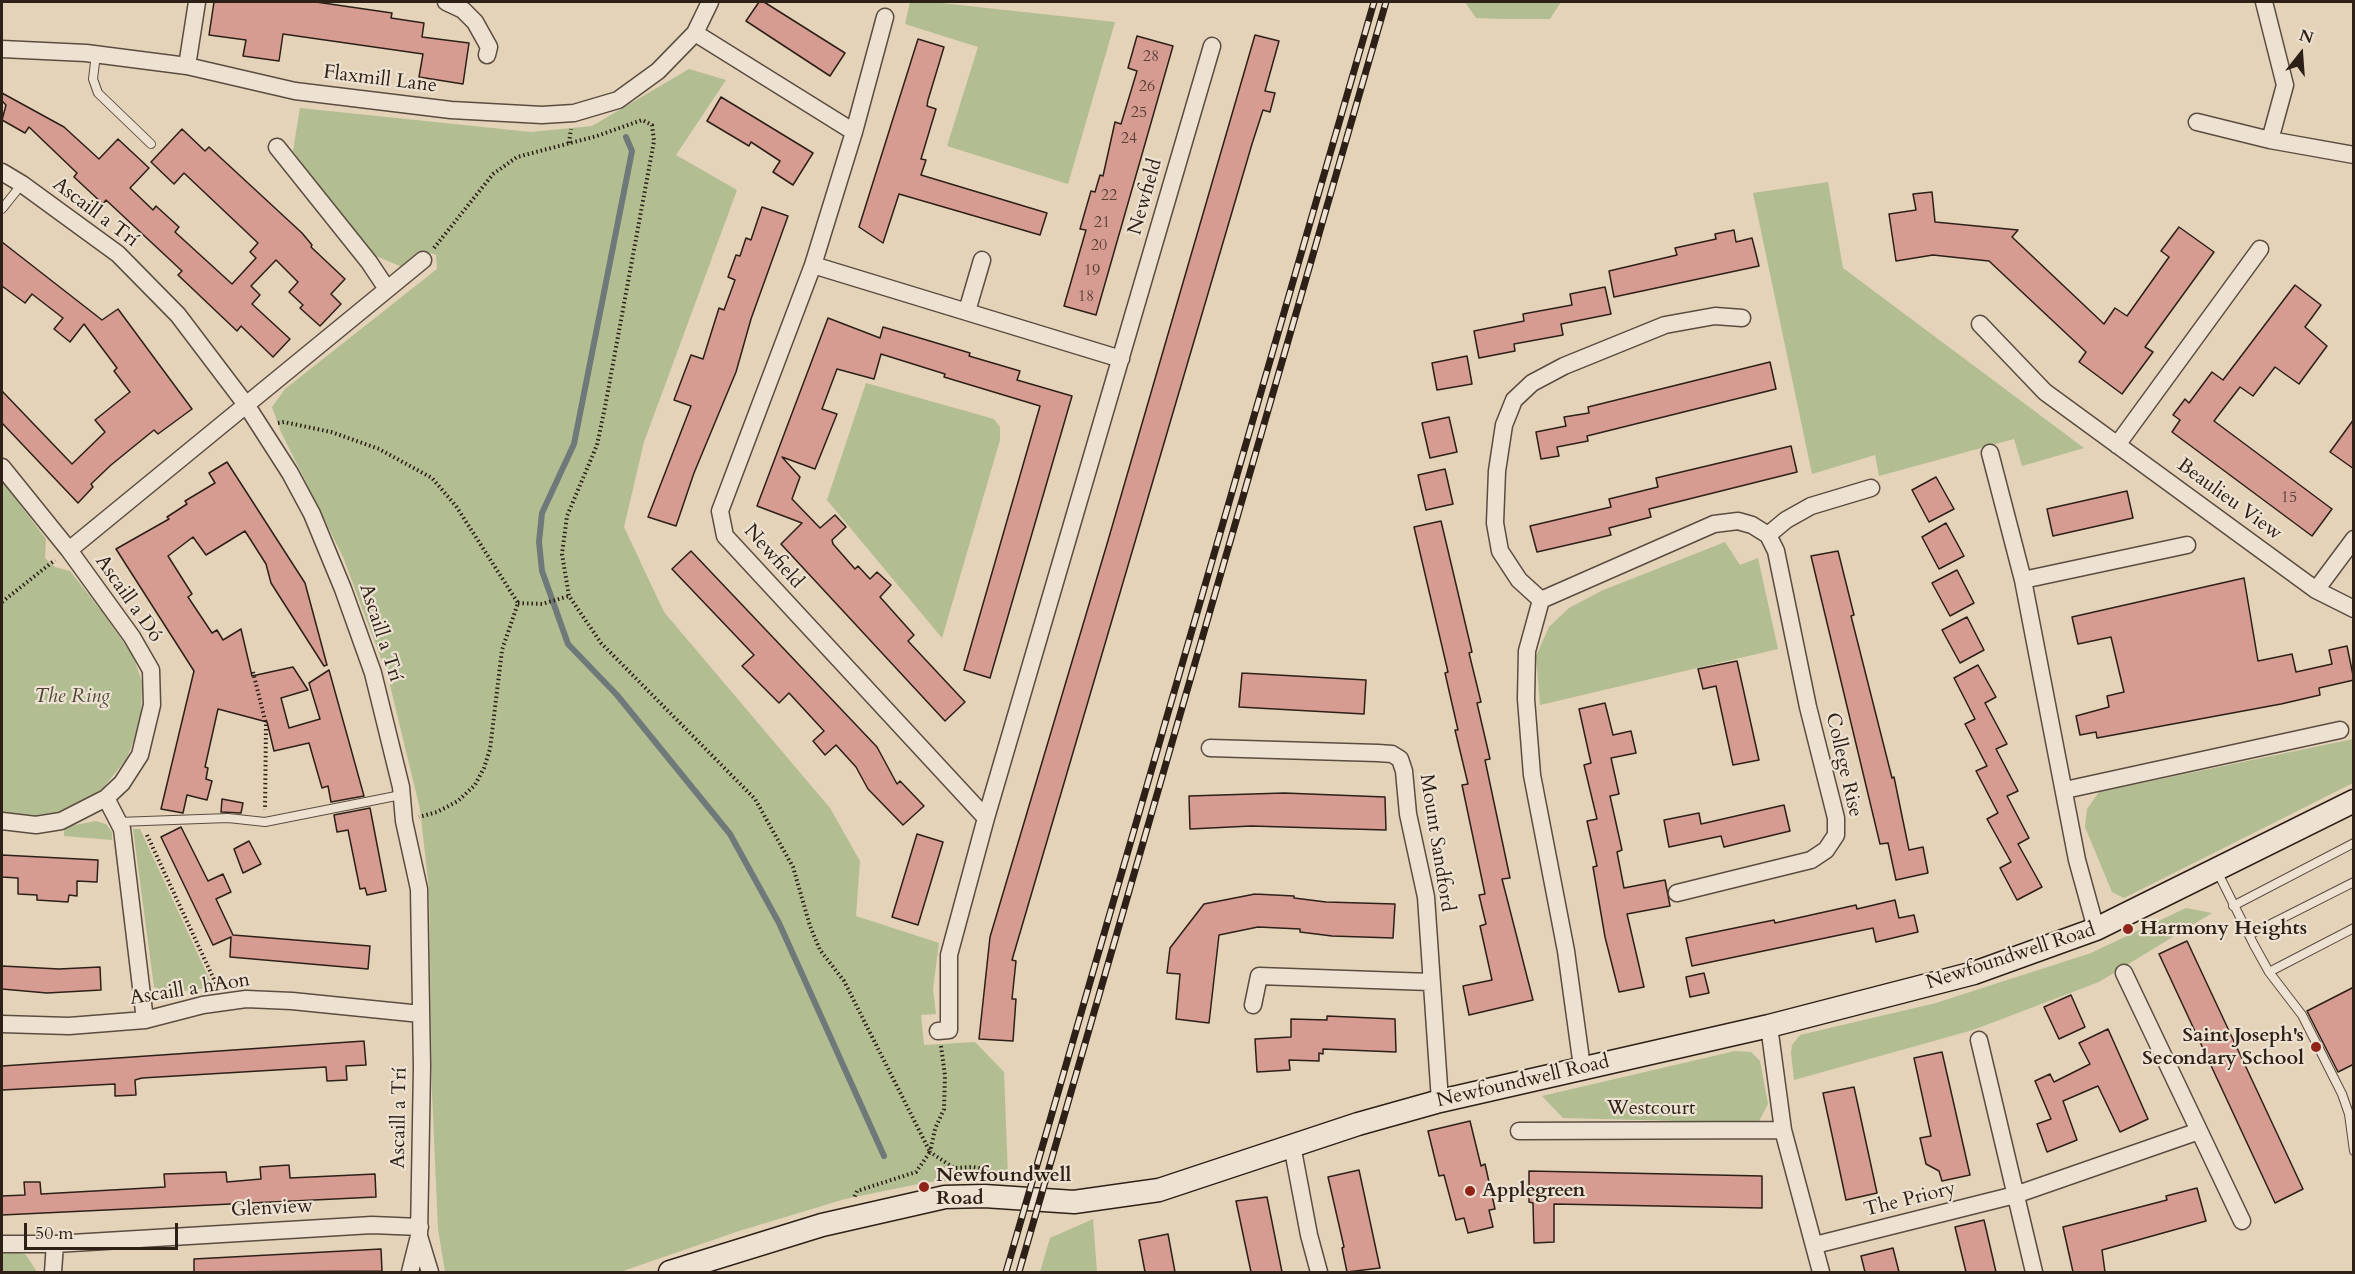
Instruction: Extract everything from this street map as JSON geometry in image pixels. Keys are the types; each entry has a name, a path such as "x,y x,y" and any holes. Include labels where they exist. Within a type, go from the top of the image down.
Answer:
{"main road":[{"name":"Newfoundwell Road","path":"670,1272 697,1269 822,1225 945,1197 984,1196 1074,1202 1159,1190 1292,1145 1440,1101 1769,1026 1974,974 2096,929 2217,871 2354,801"}],"street":[{"path":"188,66 197,2"},
{"path":"446,2 463,10 475,22 489,47 487,55"},
{"name":"Flaxmill Lane","path":"2,49 96,54 188,66 295,91 451,110 564,114 618,99 658,70 695,33 710,2"},
{"path":"2264,2 2285,85 2271,140"},
{"name":"Newfield","path":"885,17 854,132 813,265 720,511 725,536 986,818"},
{"path":"695,33 854,132"},
{"name":"Newfield","path":"938,1031 949,1030 949,955 986,818 1212,46"},
{"path":"2197,122 2271,140 2354,155"},
{"path":"277,147 369,262 387,290"},
{"name":"Ascaill a Trí","path":"2,172 118,254 154,288 206,350 247,406 312,514 344,589 373,673 402,795 404,821 419,890 420,1231 411,1272"},
{"path":"2117,445 2260,249"},
{"path":"69,550 423,260"},
{"path":"967,311 982,260"},
{"path":"813,265 1121,359"},
{"path":"1541,600 1519,580 1500,551 1495,522 1497,471 1504,425 1514,400 1532,383 1564,366 1665,325 1715,316 1742,318"},
{"name":"Beaulieu View","path":"1980,324 2045,392 2316,590 2354,609"},
{"path":"1990,453 2023,580 2077,860 2096,929"},
{"name":"Ascaill a Dó","path":"2,467 69,550 132,637 151,670 152,705 140,754 122,783 106,798 61,821 36,825 2,821"},
{"path":"1541,600 1714,524 1738,521 1752,525 1768,535 1786,520 1811,506 1871,488"},
{"name":"College Rise","path":"1677,893 1811,860 1826,850 1836,835 1836,818 1808,707 1776,551 1768,535"},
{"path":"2316,590 2354,539"},
{"path":"2023,580 2187,545"},
{"path":"1541,600 1527,651 1526,699 1532,775 1566,951 1582,1067"},
{"path":"2065,790 2340,730"},
{"name":"Mount Sandford","path":"1210,748 1378,753 1392,754 1400,759 1404,771 1408,813 1426,897 1430,982 1440,1101"},
{"path":"106,798 122,829 145,1020"},
{"path":"2124,973 2242,1221"},
{"path":"1253,1005 1259,976 1430,982"},
{"name":"Ascaill a hAon","path":"2,1024 69,1026 145,1020 246,999 292,1001 421,1014"},
{"path":"1769,1026 1783,1130 1821,1272"},
{"path":"1979,1040 2034,1272"},
{"name":"Westcourt","path":"1519,1131 1783,1130"},
{"name":"The Priory","path":"1815,1245 2015,1195 2199,1131"},
{"path":"1292,1145 1309,1235 1319,1272"},
{"name":"Glenview","path":"2,1244 55,1244 372,1225 420,1231"},
{"name":"Ascaill a Trí","path":"420,1231 430,1272"},
{"path":"53,1272 55,1244"}],"lane":[{"path":"96,54 93,79 98,93 151,144"},
{"path":"2,209 22,184"},
{"path":"118,822 228,818 265,822 402,795"},
{"path":"2233,906 2354,843"},
{"path":"2217,871 2269,972 2302,1015 2342,1094 2349,1114 2354,1151"},
{"path":"2249,935 2354,882"},
{"path":"2269,972 2354,928"}],"path":[{"path":"423,260 493,174 517,157 597,136 642,120 652,125 654,141 597,445 567,516 562,554 568,596 608,651 755,799 793,867 810,926 820,950 844,981 930,1152 954,1168 973,1167 990,1170 984,1196"},
{"path":"261,428 284,422 331,432 380,449 432,478 456,506 518,603"},
{"path":"2,602 69,550"},
{"path":"518,603 542,604 568,596"},
{"path":"404,821 437,812 458,801 475,785 484,768 490,749 502,650 518,603"},
{"path":"252,672 266,724 265,822"},
{"path":"141,821 225,1002"},
{"path":"857,1217 854,1194 916,1172 930,1152 935,1129 944,1109 945,1076 938,1031"}],"green space":[{"path":"910,2 932,2 1115,22 1068,184 947,146 978,47 905,24"},
{"path":"1465,2 1561,2 1550,19 1502,19 1476,18"},
{"path":"689,69 726,80 676,155 737,190 644,442 624,527 664,612 830,808 860,861 856,916 939,943 933,989 936,1014 921,1015 924,1045 975,1042 1004,1072 1008,1177 928,1182 845,1199 739,1231 620,1272 445,1272 438,1229 432,1092 429,889 420,809 388,677 343,557 281,432 272,407 285,389 437,269 436,255 424,251 402,267 369,253 293,151 300,108 531,132 592,126"},
{"path":"1828,182 1843,268 2084,448 2022,466 2014,439 1879,476 1875,455 1812,474 1753,193"},
{"path":"866,383 994,419 1000,427 1000,440 942,638 827,500"},
{"name":"The Ring","path":"2,481 46,539 45,558 55,567 70,571 103,613 133,656 142,682 141,721 127,758 104,787 88,799 69,809 47,815 27,817 2,812"},
{"path":"1725,542 1740,565 1758,558 1778,649 1540,705 1536,656 1549,627 1569,608 1601,591"},
{"path":"2353,739 2353,783 2124,898 2112,892 2085,827 2087,809 2099,792"},
{"path":"96,821 106,824 112,832 112,840 64,836 64,827"},
{"path":"133,829 140,829 213,987 169,993 154,987"},
{"path":"2186,908 2212,913 2099,982 1973,1030 1794,1080 1792,1045 1800,1035 1936,1003 2091,953"},
{"path":"1735,1051 1751,1052 1760,1061 1768,1104 1758,1123 1563,1118 1542,1096"},
{"path":"1093,1219 1097,1272 1040,1272 1050,1238"},
{"path":"15,1250 26,1255 37,1272 2,1272 2,1251"}],"building":[{"path":"214,2 316,2 392,13 391,18 424,23 422,37 469,43 463,84 419,77 423,54 283,34 279,61 243,56 246,40 209,35"},
{"path":"759,2 764,2 845,53 830,76 746,21"},
{"path":"1255,35 1279,41 1265,91 1275,93 1270,112 1263,110 1252,144 1012,960 1016,961 1012,999 1016,999 1013,1041 979,1039 990,937"},
{"path":"1137,36 1173,46 1096,315 1064,306 1086,230 1080,229 1091,191 1095,192 1100,175 1103,176 1115,122 1121,124 1137,71 1128,68"},
{"path":"918,39 944,47 928,100 927,106 936,109 921,159 926,160 921,175 1047,213 1040,235 899,194 883,243 859,227"},
{"path":"2,93 64,127 99,159 118,139 149,168 130,188 153,210 156,206 179,227 175,232 232,284 256,258 250,252 258,243 184,173 174,184 151,162 182,129 205,151 209,147 302,233 312,245 311,247 345,279 331,294 341,304 320,326 300,308 303,305 289,292 298,282 276,260 251,286 260,295 252,304 290,339 273,357 241,326 237,331 178,275 182,271 106,200 103,204 74,177 77,173 29,127 25,133 2,120 6,105 2,101"},
{"path":"721,97 813,153 793,185 773,172 780,161 751,142 749,146 707,121"},
{"path":"1932,192 1935,222 2018,230 2012,237 2104,324 2115,308 2127,316 2169,257 2161,251 2179,227 2214,252 2145,347 2153,352 2122,394 2079,362 2086,352 1989,261 1933,255 1896,261 1889,214 1916,210 1913,194"},
{"path":"762,207 788,216 751,319 736,372 694,473 676,526 648,517 691,406 674,400 691,355 703,359 719,308 724,310 735,280 728,277 736,255 740,256 746,238 751,240"},
{"path":"1734,230 1736,242 1752,238 1759,266 1614,297 1609,271 1677,255 1675,248 1716,239 1715,234"},
{"path":"2,242 102,320 118,309 192,409 158,434 154,430 111,465 91,484 93,487 78,503 2,423 2,391 72,464 105,432 95,420 130,392 114,371 117,368 84,324 70,342 54,329 63,318 32,294 25,303 2,286"},
{"path":"2295,285 2321,305 2305,327 2327,346 2299,384 2275,367 2253,396 2240,387 2214,421 2332,509 2312,536 2172,432 2180,420 2173,415 2185,399 2189,403 2212,372 2223,380"},
{"path":"1605,287 1611,314 1561,324 1563,335 1514,344 1515,351 1479,358 1474,331 1524,321 1523,314 1572,305 1570,294"},
{"path":"828,318 880,338 883,327 970,353 969,356 1020,371 1017,380 1072,396 990,678 964,670 1040,406 944,377 945,374 881,354 874,379 837,369 822,409 837,414 815,469 782,457 800,477 792,499 820,528 835,515 846,527 832,540 833,544 855,569 858,566 870,579 877,572 891,585 880,597 914,635 908,641 965,702 945,721 781,544 802,523 757,506"},
{"path":"1467,356 1472,384 1437,390 1432,363"},
{"path":"1770,362 1776,389 1587,436 1588,441 1557,447 1559,456 1541,459 1536,432 1566,426 1564,417 1589,413 1588,407"},
{"path":"1449,417 1457,452 1430,458 1422,423"},
{"path":"2354,419 2354,469 2330,452"},
{"path":"1791,446 1797,472 1649,509 1651,517 1609,528 1611,535 1537,552 1530,526 1611,507 1609,499 1658,487 1656,478"},
{"path":"227,462 305,583 327,665 324,666 271,583 266,564 245,531 206,555 193,537 168,556 192,594 188,597 212,633 217,630 223,640 241,629 252,676 293,667 308,690 281,698 289,728 320,719 309,683 329,670 364,796 331,802 328,786 322,788 309,743 274,751 267,722 218,709 205,767 208,768 206,779 212,781 207,800 187,795 183,813 161,809 194,671 116,549 169,519 167,517 187,504 185,501 215,483 209,473"},
{"path":"1445,469 1453,504 1426,510 1418,475"},
{"path":"1936,477 1954,509 1929,522 1912,490"},
{"path":"2127,491 2133,518 2053,536 2047,509"},
{"path":"1441,521 1472,652 1469,653 1481,702 1477,703 1490,759 1485,760 1510,878 1502,879 1533,1000 1469,1015 1463,986 1492,980 1480,926 1486,924 1479,895 1485,894 1462,785 1468,784 1455,730 1458,730 1445,673 1448,672 1414,527"},
{"path":"1946,523 1964,556 1939,569 1922,537"},
{"path":"691,551 877,747 897,784 900,781 924,806 903,825 868,789 856,767 836,745 825,755 813,741 824,731 789,693 779,703 742,666 754,655 672,569"},
{"path":"1838,551 1854,615 1851,616 1892,778 1894,777 1909,850 1923,847 1928,873 1896,880 1888,843 1880,844 1811,556"},
{"path":"1957,570 1974,603 1950,616 1932,583"},
{"path":"2244,578 2258,661 2292,654 2296,672 2332,664 2329,650 2347,646 2354,680 2319,688 2320,695 2281,704 2097,738 2096,732 2080,735 2076,716 2109,707 2107,696 2124,692 2111,637 2078,644 2072,617"},
{"path":"1967,617 1984,650 1960,663 1942,630"},
{"path":"1737,661 1759,760 1733,765 1716,686 1703,689 1698,669"},
{"path":"1978,665 1996,697 1985,703 2007,744 1996,749 2018,791 2007,796 2029,838 2018,844 2042,887 2017,900 2000,868 2011,862 1987,819 1998,813 1976,771 1987,766 1965,724 1975,719 1954,678"},
{"path":"1242,673 1366,680 1364,714 1239,707"},
{"path":"1605,703 1613,735 1631,731 1636,753 1611,758 1619,794 1610,796 1622,850 1617,852 1624,888 1665,880 1670,906 1627,914 1644,987 1619,992 1605,937 1593,867 1597,866 1587,821 1597,819 1584,765 1591,763 1579,709"},
{"path":"1284,793 1385,797 1386,830 1251,826 1190,829 1189,796"},
{"path":"222,799 243,803 241,813 221,812"},
{"path":"1784,805 1790,831 1724,847 1721,836 1669,847 1664,820 1699,813 1701,824"},
{"path":"370,808 386,891 367,895 365,888 360,889 348,830 337,832 334,815"},
{"path":"181,827 208,881 223,874 231,892 216,899 233,935 370,946 368,969 230,957 231,937 213,945 161,837"},
{"path":"917,834 943,842 918,925 892,917"},
{"path":"249,841 261,864 243,873 234,849"},
{"path":"2,855 98,860 97,882 77,881 77,896 69,895 68,902 37,900 37,895 18,894 18,878 2,877"},
{"path":"1255,894 1294,896 1294,898 1326,902 1395,904 1393,938 1332,936 1300,932 1300,929 1258,927 1219,935 1209,1023 1176,1019 1180,974 1167,973 1170,948 1204,904"},
{"path":"1895,900 1899,918 1914,915 1918,932 1876,942 1873,928 1692,966 1686,938 1774,920 1775,923 1856,905 1857,909"},
{"path":"2187,941 2303,1189 2275,1203 2159,954"},
{"path":"2,966 59,969 100,967 101,990 47,993 2,989"},
{"path":"1704,973 1709,993 1690,997 1686,977"},
{"path":"2354,987 2354,1064 2338,1072 2307,1011"},
{"path":"2071,995 2085,1027 2059,1039 2044,1007"},
{"path":"1327,1016 1395,1019 1396,1052 1323,1049 1323,1054 1319,1053 1319,1061 1289,1060 1290,1070 1257,1072 1255,1039 1291,1037 1291,1019 1327,1020"},
{"path":"2108,1029 2148,1119 2120,1132 2098,1086 2063,1101 2077,1140 2047,1152 2037,1124 2051,1119 2035,1081 2050,1074 2054,1082 2090,1064 2079,1043"},
{"path":"364,1041 366,1065 346,1066 347,1080 327,1081 326,1067 142,1078 135,1080 136,1095 115,1096 115,1084 2,1090 2,1066"},
{"path":"1942,1052 1970,1175 1942,1181 1939,1171 1926,1164 1920,1138 1931,1136 1914,1058"},
{"path":"1854,1087 1877,1193 1846,1200 1823,1093"},
{"path":"1470,1121 1481,1166 1485,1164 1495,1209 1489,1210 1493,1227 1468,1233 1464,1218 1456,1220 1444,1175 1439,1176 1428,1131"},
{"path":"289,1165 290,1178 375,1174 376,1197 2,1215 2,1196 25,1195 24,1182 40,1182 41,1194 165,1187 164,1174 226,1172 227,1182 261,1179 260,1167"},
{"path":"1359,1170 1380,1268 1347,1272 1342,1248 1344,1247 1328,1177"},
{"path":"1529,1171 1762,1176 1762,1208 1554,1204 1554,1242 1534,1243 1533,1203 1529,1202"},
{"path":"2197,1188 2206,1221 2102,1250 2105,1272 2073,1272 2063,1227 2167,1200 2166,1196"},
{"path":"1267,1197 1282,1272 1251,1272 1236,1201"},
{"path":"1984,1220 1996,1272 1966,1272 1955,1227"},
{"path":"1168,1234 1175,1272 1145,1272 1139,1240"},
{"path":"1893,1248 1899,1272 1865,1272 1861,1256"},
{"path":"381,1249 382,1271 194,1272 194,1259"}],"waterway":[{"path":"626,137 632,151 574,444 542,513 539,542 542,571 568,644 617,695 730,834 779,923 884,1156"}],"railway":[{"path":"1006,1272 1374,2"},
{"path":"1019,1272 1386,2"}],"place":[{"name":"Harmony Heights","path":"2128,929"},
{"name":"Saint Joseph's Secondary School","path":"2316,1047"},
{"name":"Newfoundwell Road","path":"924,1187"},
{"name":"Applegreen","path":"1470,1191"}]}
